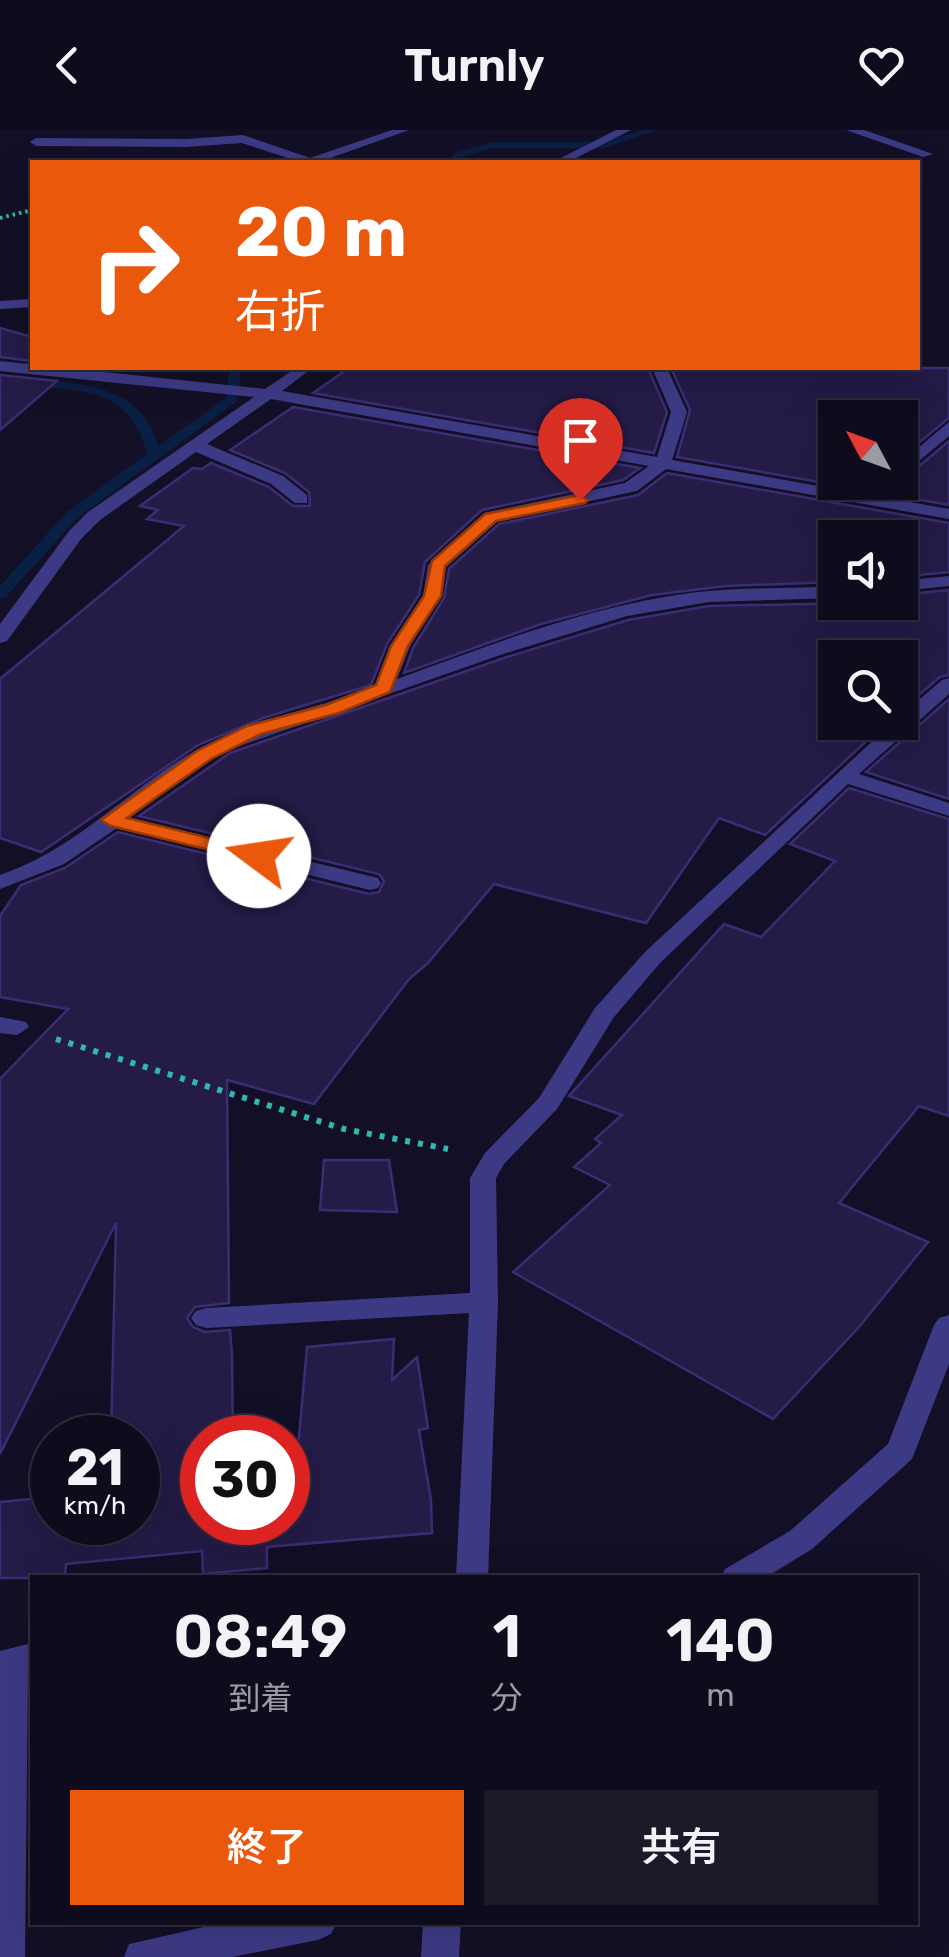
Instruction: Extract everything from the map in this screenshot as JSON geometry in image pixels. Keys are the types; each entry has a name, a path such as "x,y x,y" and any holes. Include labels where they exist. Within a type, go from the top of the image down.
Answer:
{"street":[{"path":"228,130 304,160"},
{"path":"316,160 404,130"},
{"path":"563,160 624,130"},
{"path":"852,130 933,154 906,160"},
{"path":"36,136 186,143 243,139"},
{"path":"0,306 30,303"},
{"path":"0,366 30,369"},
{"path":"40,370 264,393 818,490"},
{"path":"0,637 85,526 301,370"},
{"path":"384,688 400,646 432,596 438,565 490,517 631,487 663,463 679,412 661,370"},
{"path":"918,455 949,427"},
{"path":"197,446 277,480 300,499"},
{"path":"876,500 949,514"},
{"path":"918,584 949,581"},
{"path":"0,882 45,868 204,755 254,730 332,709 384,688 601,618 672,601 818,593"},
{"path":"472,1575 484,1302 483,1178 494,1158 548,1103 604,1013 652,957 844,776 948,687"},
{"path":"844,776 949,810"},
{"path":"111,820 370,883"},
{"path":"206,1318 484,1302"},
{"path":"743,1575 801,1540 901,1451 949,1325"},
{"path":"6,1957 11,1661 30,1657"},
{"path":"143,1957 303,1925"},
{"path":"440,1957 442,1925"}],"path":[{"path":"0,218 30,210"},
{"path":"8,1026 344,1129 494,1158"}],"building":[{"path":"0,328 30,336 30,361 0,357"},
{"path":"949,368 949,418 918,443 918,400 818,400 818,482 677,457 690,410 672,370"},
{"path":"346,370 649,370 667,412 654,453 313,393"},
{"path":"0,375 57,381 0,430"},
{"path":"293,407 640,468 623,480 482,510 425,562 419,595 387,644 371,685 263,718 198,745 41,852 0,838 0,679 184,526 147,519 158,510 140,506 193,468 202,469 211,463 269,487 293,506 310,506 309,492 285,473 230,450"},
{"path":"949,441 949,505 918,500 918,467"},
{"path":"667,473 949,523 949,572 918,575 918,520 818,520 818,583 726,586 652,595 541,624 404,673 413,648 444,598 449,569 499,524 638,495"},
{"path":"949,590 949,675 940,677 918,696 918,640 818,640 818,740 868,740 765,835 719,818 646,923 494,884 428,963 409,979 314,1104 227,1080 229,1303 195,1307 187,1318 193,1327 205,1332 230,1330 233,1415 180,1415 180,1545 291,1545 267,1547 267,1568 203,1574 202,1551 66,1564 65,1575 0,1578 0,1502 30,1499 30,1545 160,1545 160,1415 112,1415 116,1223 0,1454 0,1079 68,1009 0,997 0,916 21,885 65,868 118,832 369,894 379,892 384,881 379,874 139,816 230,753 507,657 628,620 709,606 818,604 818,620 918,620 918,593"},
{"path":"949,699 949,799 866,772 902,740 918,740 918,726"},
{"path":"849,788 949,819 949,1116 919,1106 839,1203 928,1242 859,1327 773,1419 513,1272 610,1185 574,1167 601,1143 595,1139 622,1115 569,1096 724,924 761,937 835,861 790,844"},
{"path":"324,1160 389,1160 397,1212 320,1210"},
{"path":"394,1339 392,1380 417,1357 428,1428 419,1430 431,1500 432,1533 310,1543 310,1415 301,1415 307,1347"}],"waterway":[{"path":"455,160 457,155 493,145 604,145 653,130"},
{"path":"154,456 232,399 236,370"},
{"path":"0,382 73,387 118,399 135,412 148,430 154,456"},
{"path":"0,595 72,515 154,456"}],"route":[{"path":"259,856 111,820 204,755 254,730 332,709 384,688 400,646 432,596 438,565 490,517 580,500"}]}
